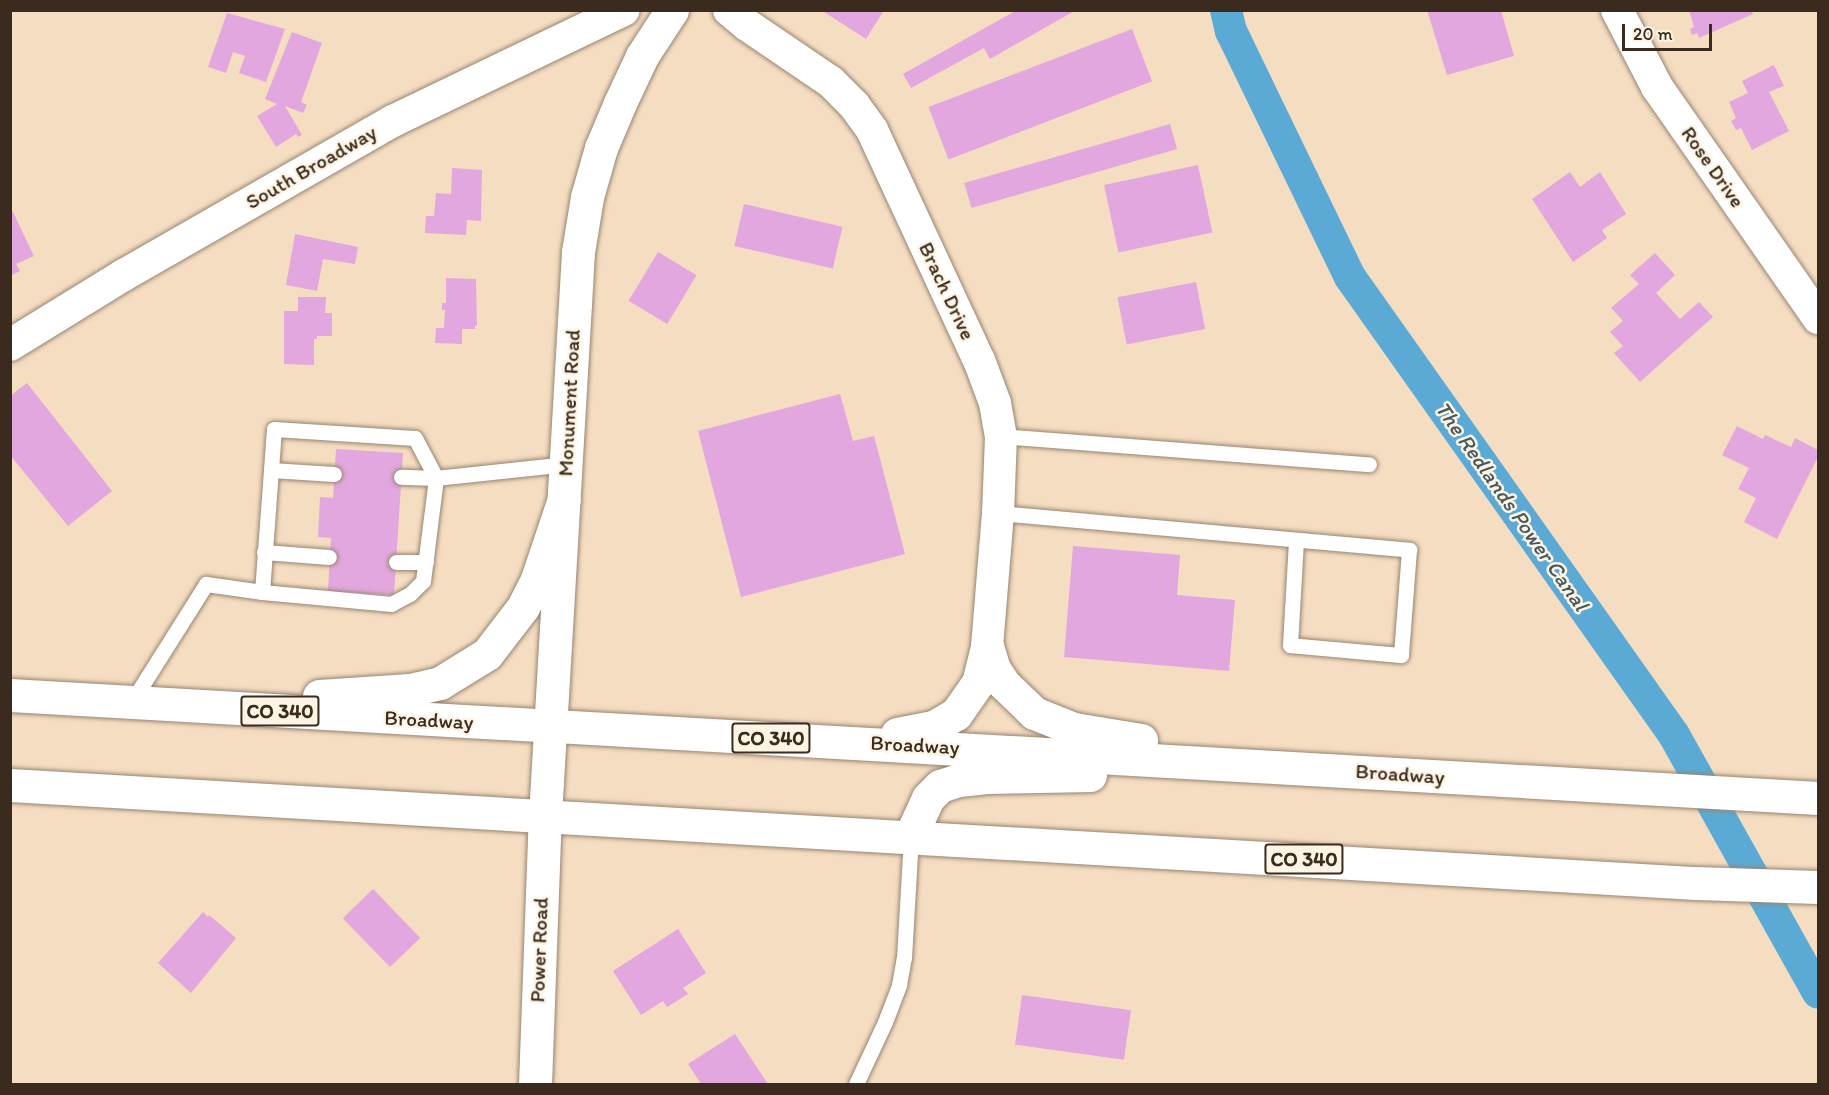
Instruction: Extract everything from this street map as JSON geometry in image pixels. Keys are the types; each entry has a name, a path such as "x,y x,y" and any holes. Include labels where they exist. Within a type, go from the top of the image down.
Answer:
{"main road":[{"name":"Monument Road","path":"545,816 578,252 587,197 601,148 642,56 672,10"},
{"path":"203,706 410,690 440,683 466,669 487,654 523,607 537,579 564,499"},
{"path":"804,740 899,734 934,727 956,714 969,698 978,683 987,646"},
{"path":"987,646 994,669 1004,684 1017,699 1052,722 1074,729 1305,769"},
{"name":"Broadway","path":"10,695 1818,798"},
{"path":"911,836 928,798 940,786 959,780 1305,769"},
{"name":"CO 340","path":"10,785 1696,883 1818,887"},
{"name":"Power Road","path":"535,1084 545,816"}],"street":[{"name":"South Broadway","path":"10,345 124,275 393,121 624,10"},
{"name":"Brach Drive","path":"729,10 747,25 831,82 854,105 872,130 979,360 995,403 1001,435 998,513 987,646"},
{"name":"Rose Drive","path":"1617,10 1658,87 1818,318"}],"lane":[{"path":"131,702 206,585 262,592 391,604 410,594 423,581 436,478 415,438 274,429 262,592"},
{"path":"1001,435 1369,464"},
{"path":"401,477 436,478 566,464"},
{"path":"271,470 334,474"},
{"path":"998,513 1409,550 1401,655 1290,645 1296,540"},
{"path":"264,552 330,557"},
{"path":"396,562 426,562"},
{"path":"856,1084 885,1022 899,985 904,958 911,836"}],"building":[{"path":"821,10 884,10 866,39"},
{"path":"1017,10 1076,10 990,59 984,48 911,88 903,74"},
{"path":"1427,10 1501,10 1514,56 1447,75"},
{"path":"1689,10 1751,10 1753,14 1699,38 1697,33 1692,35 1690,29 1694,27"},
{"path":"227,13 285,29 266,82 239,73 245,56 233,52 226,73 208,67"},
{"path":"1132,29 1152,81 949,159 928,107"},
{"path":"292,32 322,43 301,102 307,105 303,113 285,106 302,135 298,137 296,134 276,147 257,116 277,104 265,99"},
{"path":"1774,65 1784,86 1769,92 1789,131 1752,150 1741,128 1736,130 1731,121 1736,118 1729,102 1748,93 1742,81"},
{"path":"1170,124 1177,149 971,208 964,183"},
{"path":"1198,165 1212,232 1118,252 1104,185"},
{"path":"452,168 482,170 481,221 467,220 466,235 425,233 426,216 434,216 436,193 451,194"},
{"path":"1570,172 1580,187 1600,172 1626,214 1602,230 1607,238 1573,262 1532,199"},
{"path":"744,204 842,227 833,269 734,246"},
{"path":"10,206 34,256 16,264 20,271 10,276"},
{"path":"295,234 358,247 355,264 323,259 317,291 286,285"},
{"path":"658,252 697,275 667,324 629,301"},
{"path":"1655,253 1675,275 1656,293 1680,319 1699,302 1713,317 1640,382 1614,353 1623,346 1610,332 1623,321 1611,308 1639,284 1630,275"},
{"path":"446,278 476,279 477,326 475,325 475,329 462,329 462,344 435,343 436,328 444,328 445,310 442,310 442,303 446,303"},
{"path":"1196,282 1205,329 1127,344 1117,297"},
{"path":"298,297 326,297 325,313 332,313 332,336 317,336 317,339 314,339 314,365 284,364 284,311 298,311"},
{"path":"27,383 112,491 68,526 10,455 10,396"},
{"path":"840,394 853,441 874,436 905,554 741,597 698,431"},
{"path":"1737,426 1763,439 1765,435 1791,447 1795,438 1818,450 1818,457 1777,539 1744,522 1756,498 1738,489 1749,468 1722,455"},
{"path":"336,449 403,453 394,595 328,591 331,538 318,537 320,497 333,498"},
{"path":"1073,546 1180,555 1177,595 1235,600 1229,671 1064,657"},
{"path":"373,889 420,938 390,967 343,918"},
{"path":"203,912 236,938 191,993 158,963"},
{"path":"678,929 706,973 683,988 688,994 667,1007 663,1001 641,1015 613,971"},
{"path":"1022,995 1131,1010 1124,1060 1015,1045"},
{"path":"735,1034 768,1084 701,1084 688,1064"}],"waterway":[{"name":"The Redlands Power Canal","path":"1226,10 1231,31 1350,277 1674,735 1818,993"}]}
